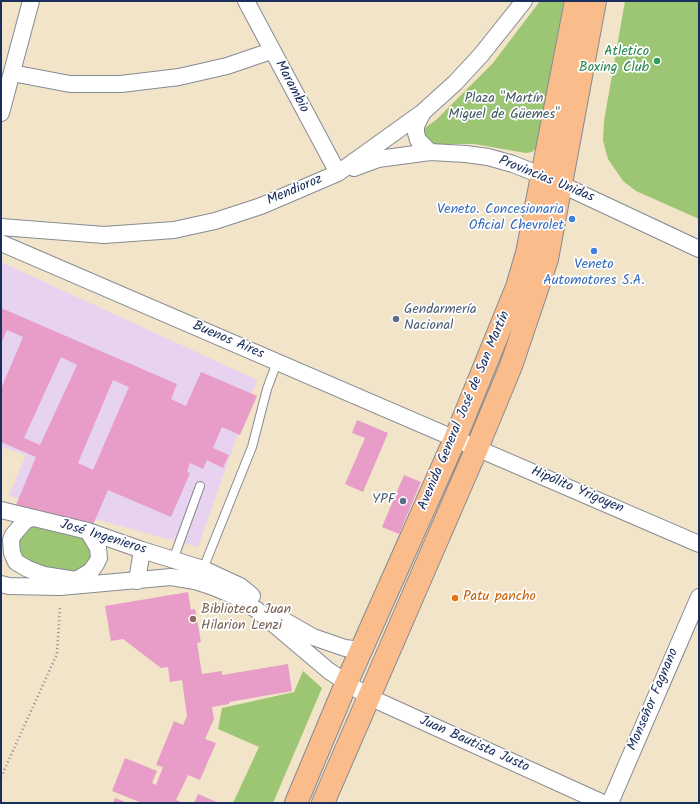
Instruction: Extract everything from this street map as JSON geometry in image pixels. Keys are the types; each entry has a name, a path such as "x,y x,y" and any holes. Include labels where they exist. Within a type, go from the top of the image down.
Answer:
{"main road":[{"name":"Avenida General José de San Martín","path":"323,803 511,366 547,259 551,180 576,1"},
{"name":"Avenida General José de San Martín","path":"296,803 346,684 455,439 517,287 584,69 595,1"}],"street":[{"path":"1,113 31,1"},
{"name":"Marambio","path":"246,1 338,173"},
{"name":"Mendioroz","path":"1,227 104,235 174,230 215,221 261,206 338,173 423,112 455,83 481,55 524,1"},
{"path":"12,73 70,84 121,84 179,78 227,66 271,50"},
{"path":"423,112 416,126 416,133 418,140 430,152"},
{"name":"Provincias Unidas","path":"338,173 378,159 430,152 488,157 512,164 551,180 699,249"},
{"name":"Buenos Aires","path":"1,243 455,439"},
{"name":"Hipólito Yrigoyen","path":"455,439 699,544"},
{"name":"José Ingenieros","path":"1,510 88,531 173,560 257,610 346,684"},
{"path":"32,518 25,521 13,535 8,560 44,575 78,583"},
{"path":"78,583 91,571 98,558 98,548 88,531"},
{"path":"137,580 142,550"},
{"path":"171,577 173,560"},
{"path":"1,584 9,586 37,587 199,575 240,586 278,617 313,637 345,648 361,650"},
{"name":"Monseñor Fagnano","path":"610,803 699,597"},
{"name":"Juan Bautista Justo","path":"346,684 369,697 603,803"}],"lane":[{"path":"199,575 252,447 267,388 277,362"},
{"path":"173,560 200,486"}],"path":[{"path":"1,777 56,654 60,607"}],"shaded area":[{"path":"1,262 257,380 198,547 9,496 26,455 1,447"}],"green space":[{"name":"Plaza \"Martín Miguel de Güemes\"","path":"540,1 564,1 536,148 532,152 526,153 474,144 434,144 427,141 423,134 425,128 437,119 493,63"},
{"name":"Atletico Boxing Club","path":"625,1 699,1 699,219 636,191 623,181 608,159 603,141 604,121"},
{"path":"35,525 85,538 92,552 90,563 84,568 68,574 22,560 17,539 27,528"},
{"path":"303,671 322,688 273,803 233,803 259,747 218,729 222,708 294,692"}],"building":[{"path":"1,308 177,384 171,399 186,406 201,372 257,396 240,435 222,427 213,448 229,455 223,468 207,460 203,469 190,463 187,472 190,473 171,517 108,490 93,525 16,505 36,457 1,442 1,389 23,337 7,330 1,344","holes":["61,357 77,365 40,445 24,438","113,380 129,387 93,470 78,463"]},
{"path":"357,420 388,433 363,492 345,484 365,438 352,433"},
{"path":"404,475 421,482 399,534 382,527"},
{"path":"188,592 191,610 195,609 201,642 197,643 202,674 222,671 222,675 288,664 292,691 229,702 229,704 212,707 214,719 205,739 216,743 200,780 188,775 176,800 183,803 142,803 112,791 125,758 157,771 152,783 156,785 163,767 156,765 174,721 183,725 187,716 182,680 170,682 168,667 161,668 123,639 111,641 105,606"},
{"path":"198,794 219,803 194,803"},
{"path":"115,798 128,803 113,803"}],"place":[{"name":"Atletico Boxing Club","path":"657,61"},
{"name":"Veneto. Concesionaria Oficial Chevrolet","path":"572,219"},
{"name":"Veneto Automotores S.A.","path":"594,251"},
{"name":"Gendarmería Nacional","path":"396,319"},
{"name":"YPF","path":"403,501"},
{"name":"Patu pancho","path":"455,598"},
{"name":"Biblioteca Juan Hilarion Lenzi","path":"193,619"}]}
